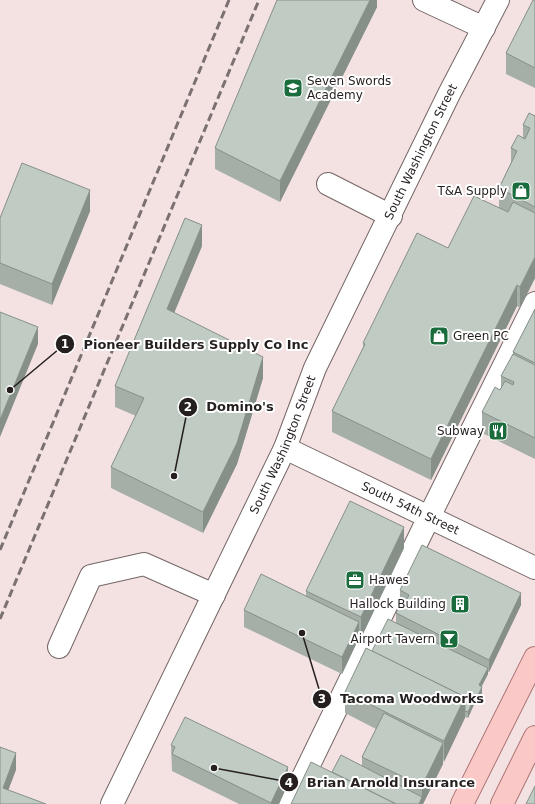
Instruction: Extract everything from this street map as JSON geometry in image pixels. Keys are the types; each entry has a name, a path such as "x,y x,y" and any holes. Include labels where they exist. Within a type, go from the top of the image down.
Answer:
{"main road":[{"path":"462,804 535,658"},
{"path":"502,804 535,737"}],"street":[{"path":"424,0 484,28"},
{"name":"South Washington Street","path":"112,804 285,448 316,368 449,94 498,0"},
{"path":"328,184 390,216"},
{"path":"290,804 429,517 535,303"},
{"name":"South 54th Street","path":"285,448 535,568"},
{"path":"59,647 91,576 144,564 214,595"}],"building":[{"name":"Seven Swords Academy","path":"277,0 370,0 280,181 215,148"},
{"path":"533,0 535,0 535,68 506,53"},
{"name":"T&A Supply","path":"529,113 535,116 535,207 499,188 517,151 511,148 518,135 525,139 530,128 523,125"},
{"path":"22,163 90,190 52,284 0,263 0,218"},
{"name":"Green PC","path":"474,196 508,212 513,202 535,213 535,257 520,287 517,285 431,459 332,411 365,344 363,343 417,233 448,248"},
{"path":"185,218 202,225 167,309 263,357 237,443 203,512 111,467 144,398 115,386"},
{"path":"535,309 535,363 513,352"},
{"path":"0,312 38,327 0,420"},
{"path":"513,354 535,365 535,438 482,412 495,387 500,390 505,381 513,385 514,382 501,376"},
{"name":"Hawes","path":"350,501 404,527 361,617 306,591"},
{"name":"Hallock Building","path":"422,545 521,593 489,660 396,613 400,605 403,607 409,595 400,590"},
{"path":"261,574 359,622 342,657 244,610"},
{"path":"388,619 488,668 479,685 482,687 478,695 476,694 468,712 465,711 465,697 372,651"},
{"path":"366,648 465,697 444,741 345,692"},
{"path":"384,713 443,743 422,786 362,757"},
{"path":"185,717 288,767 271,803 172,754 175,747 171,745"},
{"path":"0,747 16,753 3,788 46,804 0,804"},
{"path":"341,755 422,797 419,804 396,804 332,772"},
{"path":"311,762 396,804 291,804"},
{"path":"535,786 535,804 526,804"}],"railway":[{"path":"0,550 229,0"},
{"path":"0,619 259,0"}],"place":[{"name":"Seven Swords Academy","path":"293,88"},
{"name":"T&A Supply","path":"521,191"},
{"name":"Green PC","path":"439,336"},
{"name":"Pioneer Builders Supply Co Inc","path":"10,390"},
{"name":"Subway","path":"498,431"},
{"name":"Domino's","path":"174,476"},
{"name":"Hawes","path":"355,580"},
{"name":"Hallock Building","path":"460,604"},
{"name":"Tacoma Woodworks","path":"302,633"},
{"name":"Airport Tavern","path":"449,639"},
{"name":"Brian Arnold Insurance","path":"214,768"}]}
